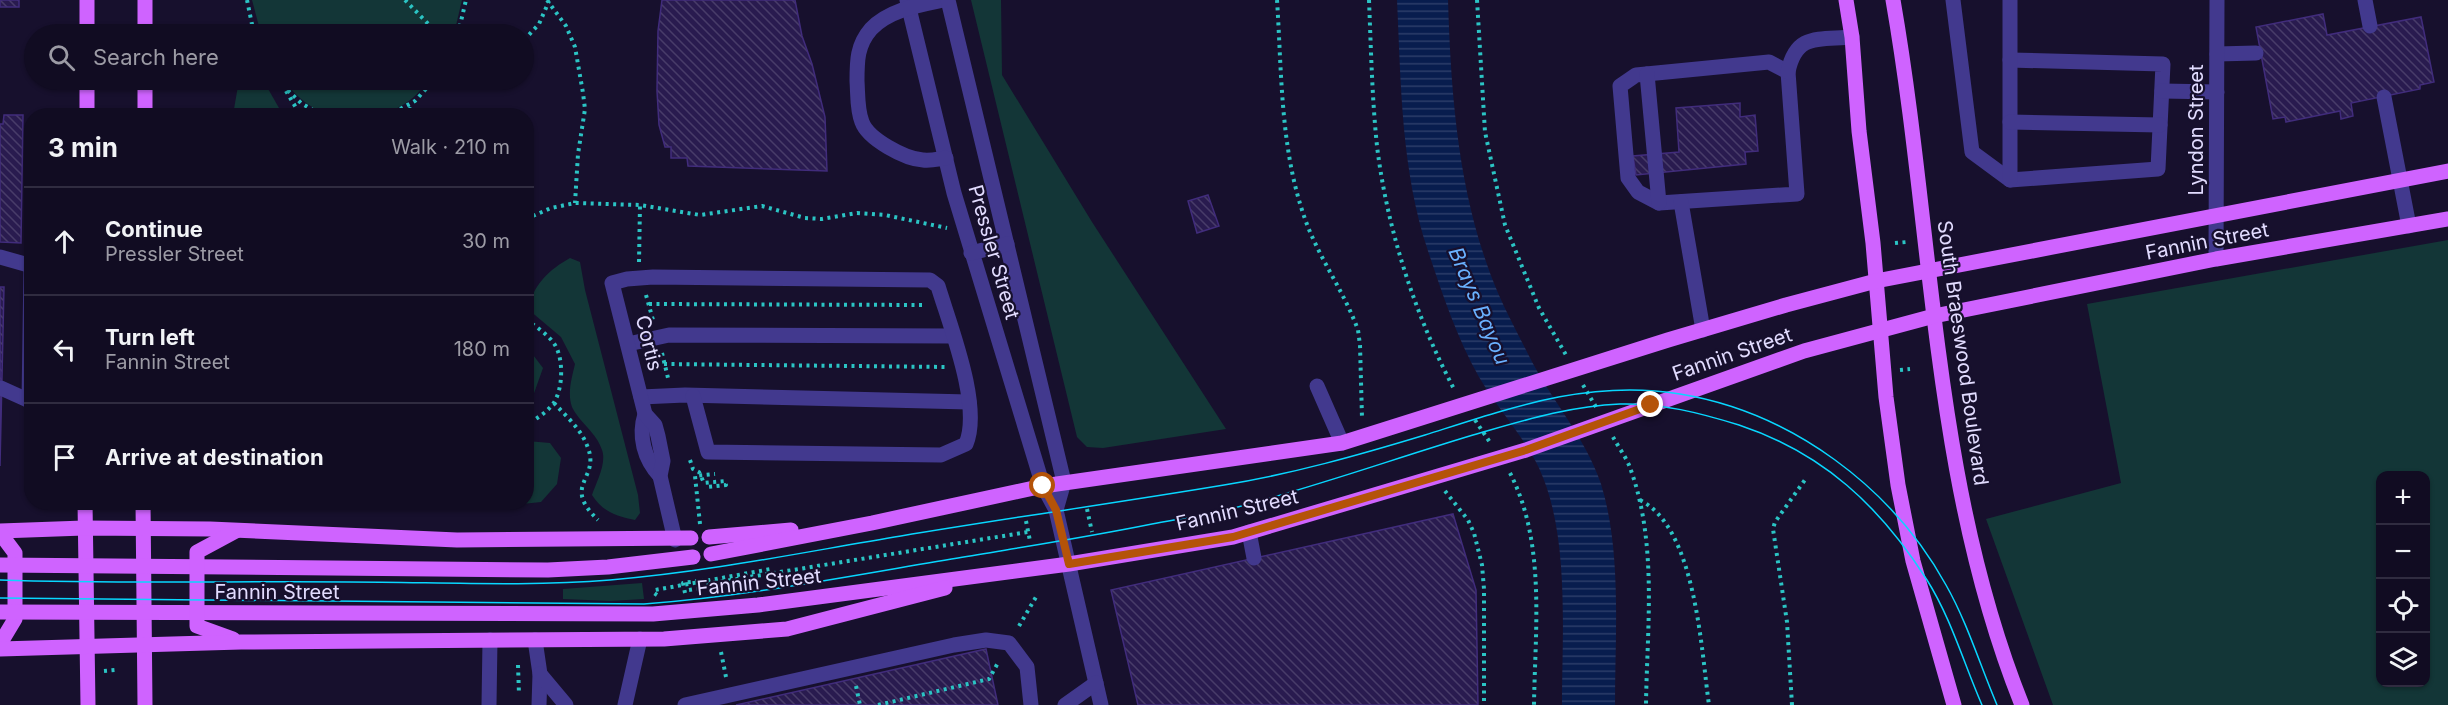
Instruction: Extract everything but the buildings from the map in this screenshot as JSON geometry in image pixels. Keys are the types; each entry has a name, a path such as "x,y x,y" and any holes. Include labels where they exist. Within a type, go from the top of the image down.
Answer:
{"main road":[{"path":"87,0 87,24"},
{"path":"145,0 145,24"},
{"path":"1846,0 1852,37 1858,120 1888,408 1905,525 1929,622 1954,705"},
{"name":"South Braeswood Boulevard","path":"1893,0 1913,128 1950,439 1969,535 1986,604 2022,705"},
{"path":"87,90 87,108"},
{"path":"145,90 145,108"},
{"name":"Fannin Street","path":"711,554 872,523 1064,482 1342,443 1668,340 1876,281 2448,171"},
{"name":"Fannin Street","path":"0,612 653,614 758,605 1069,564 1233,537 1526,450 1804,351 1934,316 2216,259 2448,219"},
{"path":"85,510 88,705"},
{"path":"143,510 144,705"},
{"path":"710,537 872,523"},
{"path":"0,532 84,528 239,529 457,540 683,539"},
{"path":"239,529 197,552 197,626 241,642"},
{"path":"0,532 15,553 15,619 0,644"},
{"name":"Fannin Street","path":"0,565 548,570 608,567 693,557"},
{"path":"0,649 241,642 640,639 787,629 1008,572"}],"street":[{"path":"943,0 907,4 873,28 859,50 858,104 862,124 873,137 888,148 920,160 945,158"},
{"name":"Pressler Street","path":"948,0 1064,482 1056,510"},
{"path":"1953,0 1972,152 2010,180 2158,169 2163,64 2010,60"},
{"path":"2010,0 2010,180"},
{"name":"Lyndon Street","path":"2216,259 2217,0"},
{"path":"2365,0 2370,27"},
{"name":"Pressler Street","path":"907,4 945,158 972,253 1043,486 1056,510 1101,705"},
{"path":"1788,72 1769,62 1636,75 1620,86 1628,178 1638,192 1659,203 1797,194 1788,72 1792,55 1806,41 1852,37"},
{"path":"2217,54 2256,53"},
{"path":"1647,74 1659,203"},
{"path":"2162,91 2217,92"},
{"path":"2384,97 2409,226"},
{"path":"2010,122 2160,125"},
{"path":"1681,202 1703,330"},
{"path":"972,253 1007,244"},
{"path":"0,257 24,264"},
{"name":"Cortis","path":"683,539 660,476 649,464 640,429 645,414 612,283 653,277 930,280 938,286 944,305"},
{"path":"693,396 708,452 941,455 966,444 970,434 969,402 962,367 944,305"},
{"path":"628,344 669,335 953,336"},
{"path":"1317,386 1342,443"},
{"path":"1,388 24,399"},
{"path":"641,397 969,402"},
{"path":"1249,532 1254,558"},
{"path":"625,705 640,639"},
{"path":"489,705 490,640"},
{"path":"535,640 540,674 539,705"},
{"path":"685,705 954,645 986,640 1009,643 1027,667 1031,705"},
{"path":"540,674 566,705"},
{"path":"1065,705 1096,683"}],"path":[{"path":"247,0 252,24"},
{"path":"405,0 428,24"},
{"path":"460,24 466,0"},
{"path":"1277,0 1287,140 1292,176 1308,229 1358,330 1363,437"},
{"path":"1369,0 1377,146 1397,242 1420,313 1448,378 1460,398"},
{"path":"534,29 539,24 549,1"},
{"path":"549,1 566,27 575,47 583,93 585,109 578,154 575,203"},
{"path":"286,90 296,108"},
{"path":"286,90 309,108"},
{"path":"410,108 425,90"},
{"path":"402,108 415,101"},
{"path":"534,215 551,208 575,203 640,205 700,215 762,206 805,219 822,219 857,213 885,215 966,232"},
{"path":"1895,243 1908,242"},
{"path":"649,304 944,305"},
{"path":"534,326 555,345 560,360 560,387 554,403 534,418"},
{"path":"664,364 962,367"},
{"path":"1899,370 1910,369"},
{"path":"554,403 577,428 590,450 590,465 580,491 582,501 601,523"},
{"path":"1472,417 1491,445"},
{"path":"1504,464 1521,499 1530,534 1535,580 1534,705"},
{"path":"696,489 724,486 724,481 707,483 707,487 716,486 726,485 725,481 704,483 701,475 715,474"},
{"path":"1792,705 1787,622 1773,529 1775,522 1807,477"},
{"path":"1434,479 1468,520 1479,549 1484,589 1484,705"},
{"path":"1639,500 1654,507 1686,564 1692,587 1709,705"},
{"path":"1088,509 1092,532"},
{"path":"1026,521 1030,541"},
{"path":"772,574 772,576 689,590 706,584 1028,532"},
{"path":"664,595 656,595 655,590 771,569 772,574"},
{"path":"681,594 685,594 684,583 706,584"},
{"path":"1019,626 1036,597"},
{"path":"878,705 989,679 999,661"},
{"path":"104,671 115,670"},
{"path":"856,686 860,705"}],"green space":[{"path":"252,0 462,0 456,24 258,24"},
{"path":"971,0 1001,0 1002,75 1092,222 1226,429 1103,448 1087,447 1077,437"},
{"path":"237,90 269,90 279,108 234,108"},
{"path":"292,90 421,90 405,104 396,108 314,108"},
{"path":"2448,240 2448,705 2053,705 1986,519 2121,483 2087,304"},
{"path":"570,258 580,262 585,290 638,495 640,513 635,520 610,512 601,506 592,495 602,467 603,455 600,444 572,407 570,391 575,364 561,337 534,314 534,292 555,267"},
{"path":"534,356 543,368 534,393"},
{"path":"534,442 550,443 561,458 557,484 541,502 534,503"},
{"path":"642,583 644,599 610,601 563,599 563,589"}],"water":[{"name":"Brays Bayou","path":"1397,0 1448,0 1452,75 1460,149 1474,222 1485,258 1501,301 1528,354 1586,450 1601,484 1608,510 1615,565 1615,705 1562,705 1562,584 1556,523 1549,494 1539,468 1479,377 1464,347 1444,299 1428,251 1412,189 1407,158 1401,95"}],"tram line":[{"path":"0,580 512,584 578,582 647,576 720,567 941,529 1249,481 1350,457 1519,406 1582,393 1646,390 1680,394 1721,403 1761,418 1799,437 1834,460 1867,486 1897,516 1924,549 1946,585 1967,629 1997,705"},
{"path":"0,598 644,604 723,596 1055,542 1214,513 1528,420 1601,405 1636,404 1681,410 1739,425 1797,451 1847,485 1890,528 1927,580 1950,625 1982,705"}],"route":[{"path":"1043,486 1056,510 1069,564 1233,537 1526,450 1651,405"}]}
